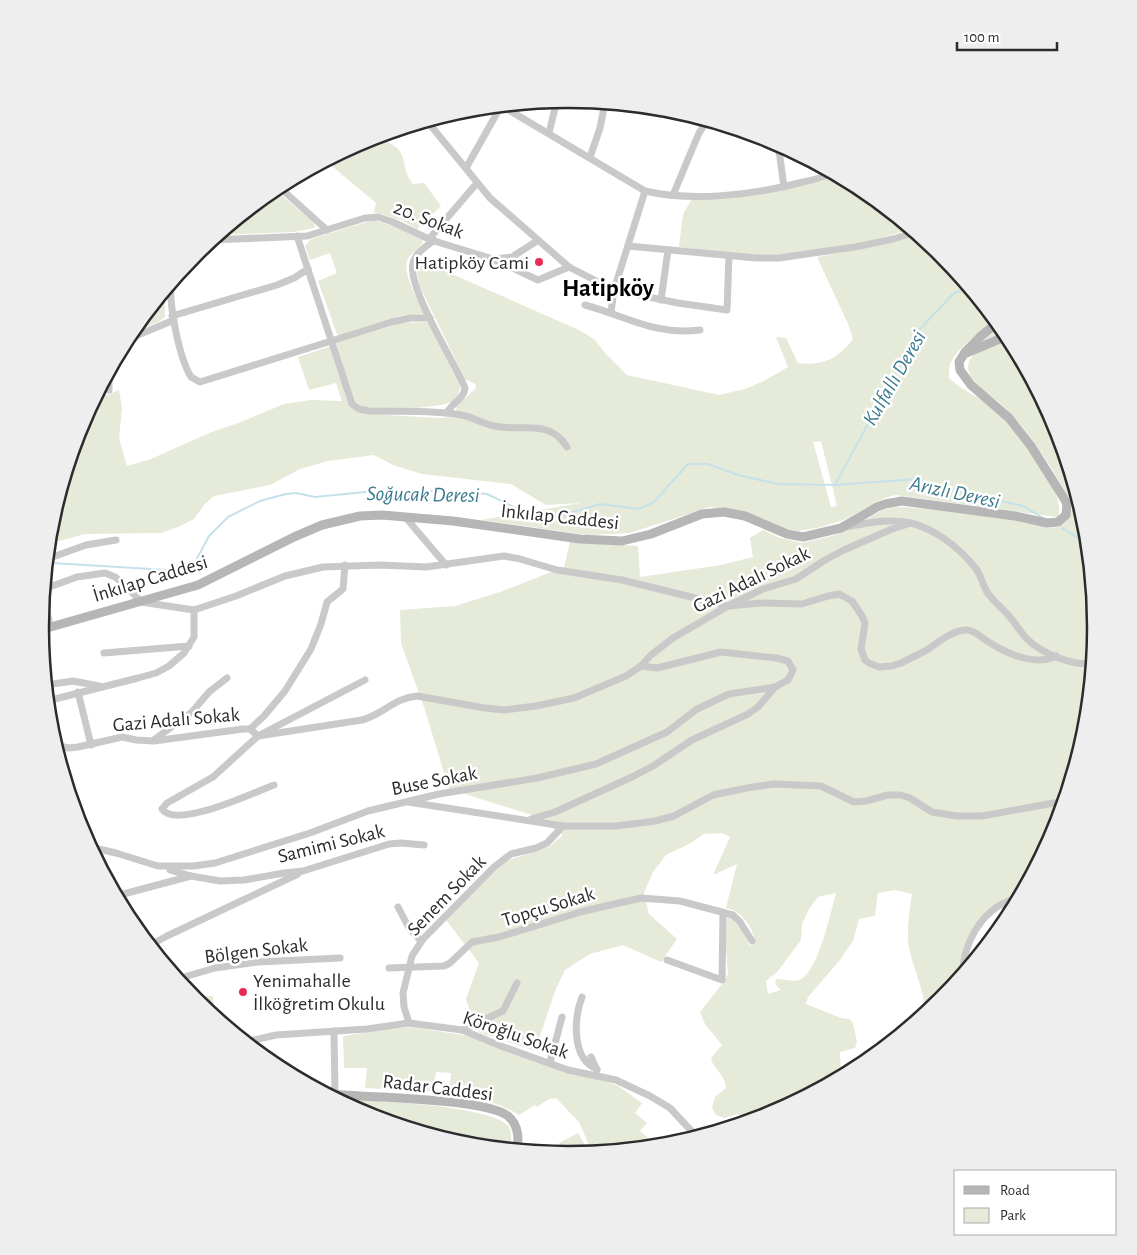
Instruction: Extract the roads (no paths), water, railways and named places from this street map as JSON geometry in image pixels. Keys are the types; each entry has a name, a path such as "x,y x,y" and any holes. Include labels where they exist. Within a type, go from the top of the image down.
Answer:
{"street":[{"path":"549,133 555,108"},
{"path":"590,157 600,128 604,109"},
{"path":"511,111 645,191 673,195 703,196 740,194 784,187 825,176"},
{"path":"466,168 498,112"},
{"path":"673,195 704,125"},
{"path":"431,126 490,198 537,241 569,267 614,290 661,300 727,310 729,256"},
{"path":"779,153 784,187"},
{"path":"447,413 450,406 463,396 465,388 418,292 412,266 415,257 477,183"},
{"path":"611,312 614,290 645,191"},
{"path":"285,192 327,230"},
{"name":"20. Sokak","path":"223,239 307,236 365,218 378,217 431,240 493,259 538,280 569,267"},
{"path":"628,246 756,258 798,256 875,244 908,234"},
{"path":"297,236 352,404 359,409 369,411 447,413 475,419 494,426 536,428 556,434 567,447"},
{"path":"493,259 512,257 537,241"},
{"path":"661,300 668,250"},
{"path":"140,333 173,318 277,285 294,278 308,269"},
{"path":"170,294 173,318 188,373 193,380 203,382 400,320 430,318"},
{"path":"585,305 611,312 631,322 670,331 700,330"},
{"path":"964,354 992,327"},
{"path":"964,354 1001,339"},
{"name":"İnkılap Caddesi","path":"49,627 198,585 268,549 328,523 371,514 453,521 580,539 610,541 622,541 651,534 702,514 714,512 734,513 745,516 775,531 803,537 841,528 877,507 895,501 1014,516 1047,523 1058,522 1066,515 1067,505 1065,500 1031,446 1009,418 964,377 959,367 960,358 964,354"},
{"path":"406,518 446,564"},
{"path":"841,528 888,520 911,523 942,538 978,570 992,599 1027,639 1037,647 1056,656 1076,663 1087,664"},
{"name":"Gazi Adalı Sokak","path":"63,747 69,748 91,745 122,737 152,741 250,729 258,736 362,720 374,716 396,701 412,696 422,696 498,710 521,709 559,702 582,695 619,679 641,666 651,655 673,638 763,588 796,579 844,550 892,529 911,523"},
{"path":"54,557 86,545 116,540"},
{"path":"51,587 78,577 105,573 123,583 141,602 194,610 236,596 290,574 323,567 380,565 416,568 504,556 520,558 557,570 622,580 728,606 761,603 795,605 809,603 833,594 845,596 858,607 862,616 864,630 861,650 865,660 879,667 901,663 952,634 964,630 973,632 995,646 1038,661 1044,661 1056,656"},
{"path":"250,729 285,691 302,665 316,637 327,602 343,590 345,565"},
{"path":"54,699 163,670 176,661 189,646 195,632 194,610"},
{"path":"104,654 189,646"},
{"path":"529,820 554,812 644,771 692,740 748,714 758,707 776,687 788,680 793,670 788,662 776,658 722,652 657,668 641,666"},
{"path":"152,741 192,712 209,692 227,678"},
{"path":"274,785 191,814 172,815 167,814 162,809 165,805 214,777 258,736 365,680"},
{"path":"52,684 73,681 101,687"},
{"name":"Buse Sokak","path":"98,849 158,866 194,866 214,863 310,833 368,811 405,801 470,788 543,777 586,767 607,760 666,732 698,709 729,694 776,687"},
{"path":"78,692 91,745"},
{"path":"405,801 563,826 616,826 655,821 674,816 713,795 773,784 822,786 854,802 866,801 888,794 901,796 910,798 932,812 957,816 982,816 1058,802"},
{"name":"Senem Sokak","path":"409,1023 403,999 414,950 421,941 494,867 512,854 547,843 563,826"},
{"name":"Samimi Sokak","path":"158,866 191,876 232,881 303,871 389,844 401,842 424,845"},
{"path":"155,943 303,871"},
{"path":"123,894 191,876"},
{"name":"Topçu Sokak","path":"389,968 444,966 450,963 472,942 499,937 584,910 641,898 680,901 733,915 752,941"},
{"path":"964,965 967,948 972,937 988,915 998,906 1011,901"},
{"path":"398,907 409,928 421,941"},
{"path":"667,960 722,980 723,913"},
{"name":"Bölgen Sokak","path":"184,977 214,968 258,962 340,958"},
{"path":"462,1030 503,1011 517,983"},
{"path":"582,996 576,1027 580,1051 585,1062 598,1072"},
{"path":"550,1062 562,1017"},
{"name":"Köroğlu Sokak","path":"252,1040 276,1035 367,1029 409,1023 462,1030 501,1046 580,1073 598,1072 662,1102 677,1114 693,1132"},
{"path":"330,1089 334,1031"},
{"path":"591,1057 598,1072"},
{"name":"Radar Caddesi","path":"341,1095 430,1101 489,1108 500,1112 512,1120 518,1133 518,1144"}],"waterway":[{"name":"Kulfallı Deresi","path":"835,485 919,330 954,293 963,290"},
{"name":"Soğucak Deresi","path":"53,563 184,571 193,566 209,536 228,517 260,501 296,493 315,497 375,491 453,491 487,494 530,515 560,516 600,504 639,509 654,502 688,464 708,464 738,475 778,484 835,485 916,479 949,489 1023,506 1043,518"},
{"name":"Arızlı Deresi","path":"1062,528 1080,538"},
{"path":"464,1136 468,1135"}],"place":[{"name":"Hatipköy Cami","path":"539,262"},
{"name":"Yenimahalle İlköğretim Okulu","path":"243,992"}],"district":[{"name":"Hatipköy","path":"608,287"}]}
